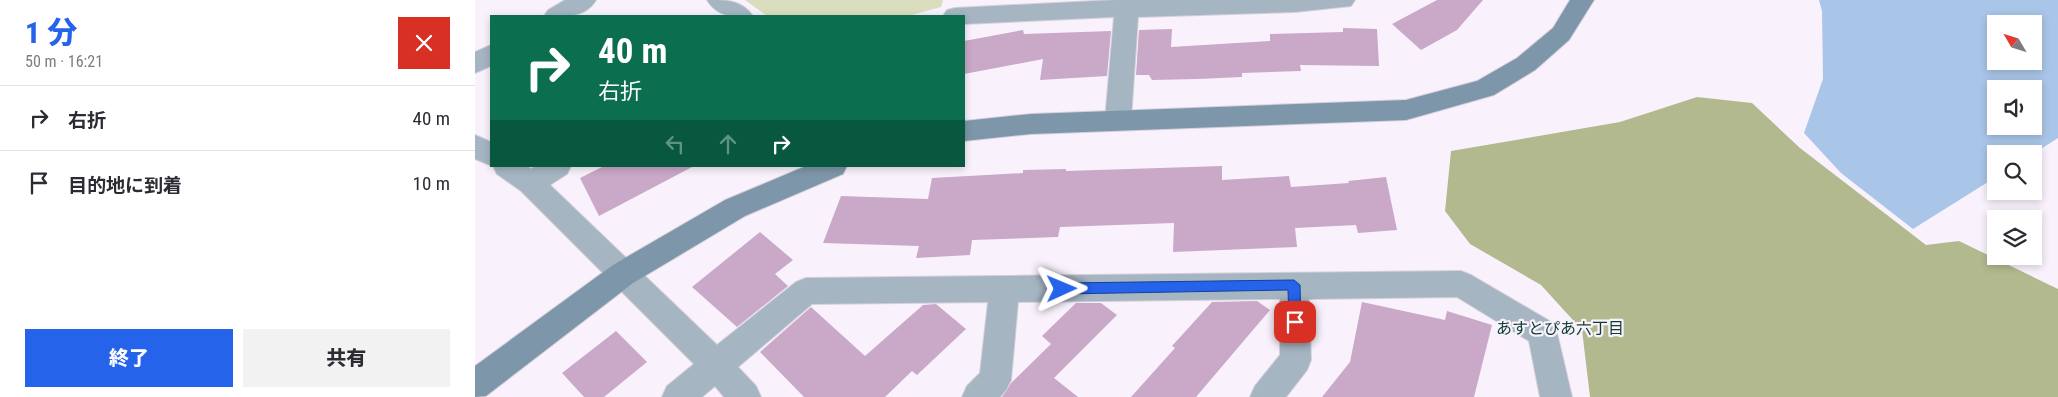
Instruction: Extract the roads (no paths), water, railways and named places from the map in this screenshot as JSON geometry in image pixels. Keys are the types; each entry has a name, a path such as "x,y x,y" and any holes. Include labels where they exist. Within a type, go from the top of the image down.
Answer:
{"street":[{"path":"558,15 584,0"},
{"path":"719,0 740,15"},
{"path":"955,15 956,0"},
{"path":"965,15 1127,4 1343,0"},
{"path":"965,131 1031,124 1406,110 1485,88 1526,64 1561,34 1581,0"},
{"path":"1118,120 1127,4"},
{"path":"475,64 490,55"},
{"path":"475,145 490,155"},
{"path":"507,167 531,183 716,365 745,397"},
{"path":"531,183 556,167"},
{"path":"475,385 623,274 735,208 832,167"},
{"path":"678,397 806,292 1461,284 1541,333 1556,397"},
{"path":"1266,397 1296,360 1294,285"},
{"path":"978,397 995,380 1004,290"}],"water":[{"path":"1819,0 2058,0 2058,138 2042,148 2042,145 1987,145 1987,183 1913,229 1841,173 1804,133 1823,79 1822,11"}],"district":[{"name":"あすとぴあ六丁目","path":"1560,328"}]}
